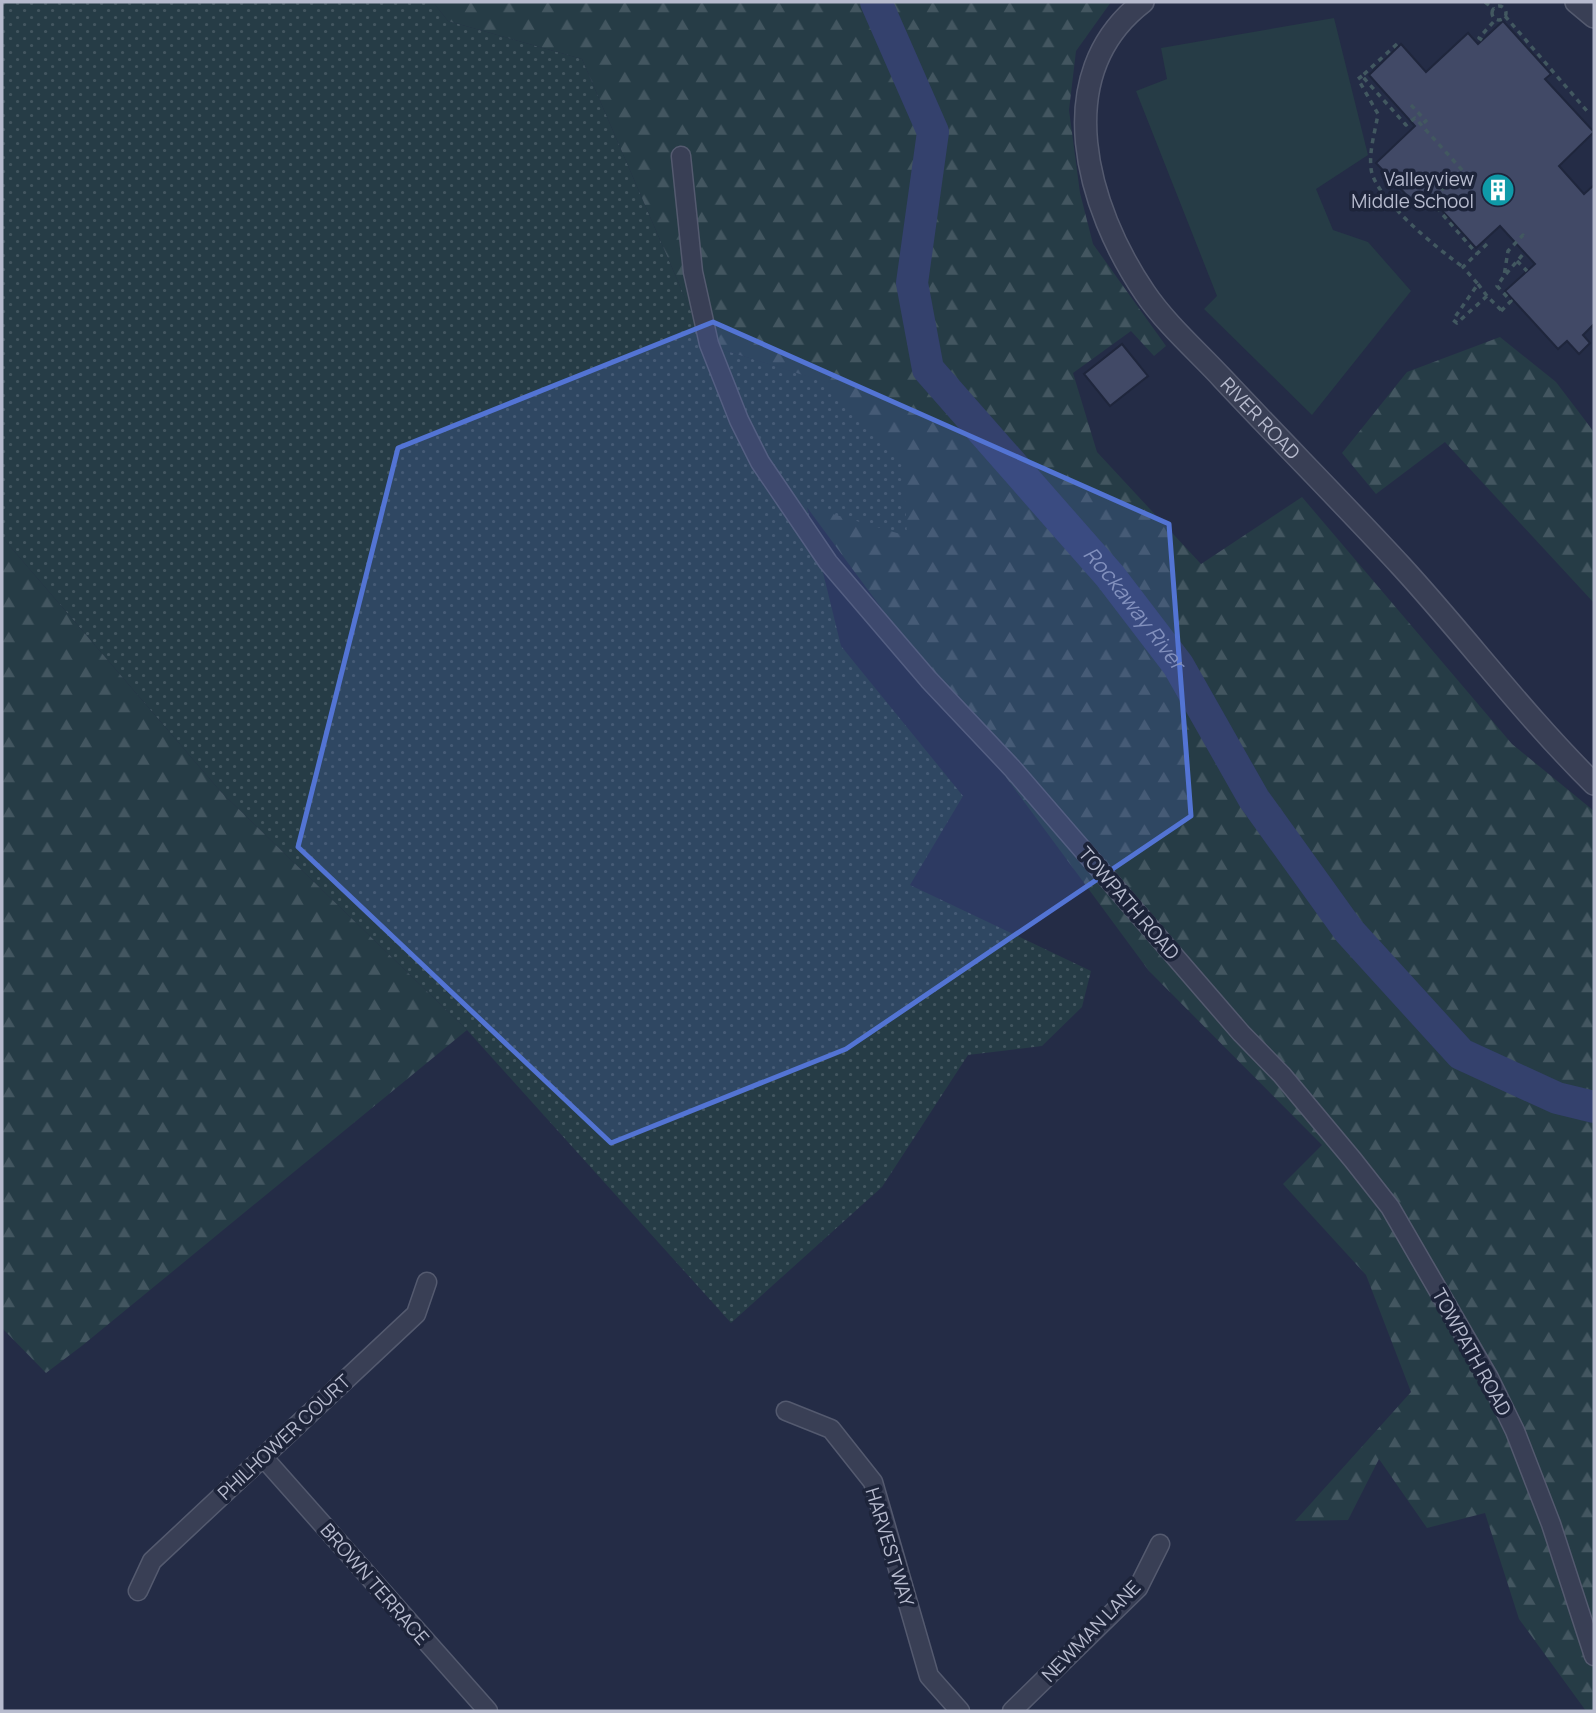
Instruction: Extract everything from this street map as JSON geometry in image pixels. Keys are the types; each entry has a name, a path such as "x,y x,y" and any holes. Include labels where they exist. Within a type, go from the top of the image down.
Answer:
{"street":[{"name":"RIVER ROAD","path":"1143,2 1113,30 1092,70 1087,92 1085,122 1088,162 1118,250 1146,295 1182,336 1402,567 1558,748 1594,784"},
{"path":"1576,2 1594,16"},
{"name":"TOWPATH ROAD","path":"681,156 693,272 709,344 739,420 760,462 828,562 929,680 1012,768 1241,1033 1282,1075 1390,1207 1489,1378 1516,1431 1551,1524 1594,1656"},
{"name":"PHILHOWER COURT","path":"138,1591 152,1561 416,1314 427,1282"},
{"name":"HARVEST WAY","path":"786,1411 831,1429 873,1482 929,1676 960,1711"},
{"name":"BROWN TERRACE","path":"263,1457 488,1711"},
{"name":"NEWMAN LANE","path":"1012,1711 1138,1588 1160,1544"}],"path":[{"path":"1485,2 1494,9"},
{"path":"1494,9 1498,6 1504,8 1505,16 1587,111"},
{"path":"1494,9 1496,19"},
{"path":"1482,40 1479,38 1496,19 1505,16"},
{"path":"1397,44 1358,79 1378,114 1371,171 1377,183 1408,222 1434,247 1462,267 1502,312 1511,301 1497,286 1524,253"},
{"path":"1362,76 1406,125 1415,118 1463,171 1430,200 1477,254"},
{"path":"1411,105 1426,121 1421,125"},
{"path":"1504,276 1508,251 1522,235 1525,237"},
{"path":"1462,267 1487,244"},
{"path":"1517,261 1527,271"},
{"path":"1478,284 1453,320 1457,323 1487,296"}],"highlighted area":[{"path":"713,322 1169,524 1191,816 846,1049 611,1143 298,847 398,448"}],"green space":[{"path":"2,2 433,2 448,21 582,59 705,344 827,382 904,463 908,537 807,507 841,646 963,796 910,885 1091,971 1082,1007 1042,1046 968,1055 882,1187 731,1323 467,1030 221,792 2,537"},
{"path":"433,2 1111,2 1076,51 1069,110 1080,193 1093,244 1166,346 1154,356 1131,331 1073,373 1097,452 1201,564 1302,497 1512,744 1594,811 1594,1711 1586,1711 1519,1619 1485,1513 1427,1528 1379,1459 1348,1520 1295,1521 1411,1392 1366,1275 1283,1184 1322,1145 1149,971 806,506 907,536 903,463 825,382 705,344 582,59 448,21"},
{"path":"1334,18 1368,155 1316,189 1333,230 1368,242 1411,291 1312,415 1204,309 1217,296 1136,91 1167,79 1161,48"},
{"path":"1500,337 1556,382 1594,432 1594,603 1445,442 1376,494 1342,453 1407,372"},
{"path":"2,537 221,792 467,1030 46,1373 2,1328"}],"building":[{"name":"Valleyview Middle School","path":"1503,21 1551,74 1545,79 1594,132 1559,166 1584,194 1594,185 1594,324 1583,335 1590,343 1579,354 1567,341 1558,349 1505,291 1535,264 1500,226 1476,248 1428,195 1416,205 1376,163 1415,126 1369,75 1401,44 1426,72 1468,33 1478,44"},
{"path":"1122,344 1148,376 1110,406 1084,374"}],"waterway":[{"name":"Rockaway River","path":"876,2 933,132 912,283 928,369 1110,576 1178,665 1254,799 1349,931 1461,1054 1557,1098 1594,1107"}],"place":[{"name":"Valleyview Middle School","path":"1498,190"}]}
